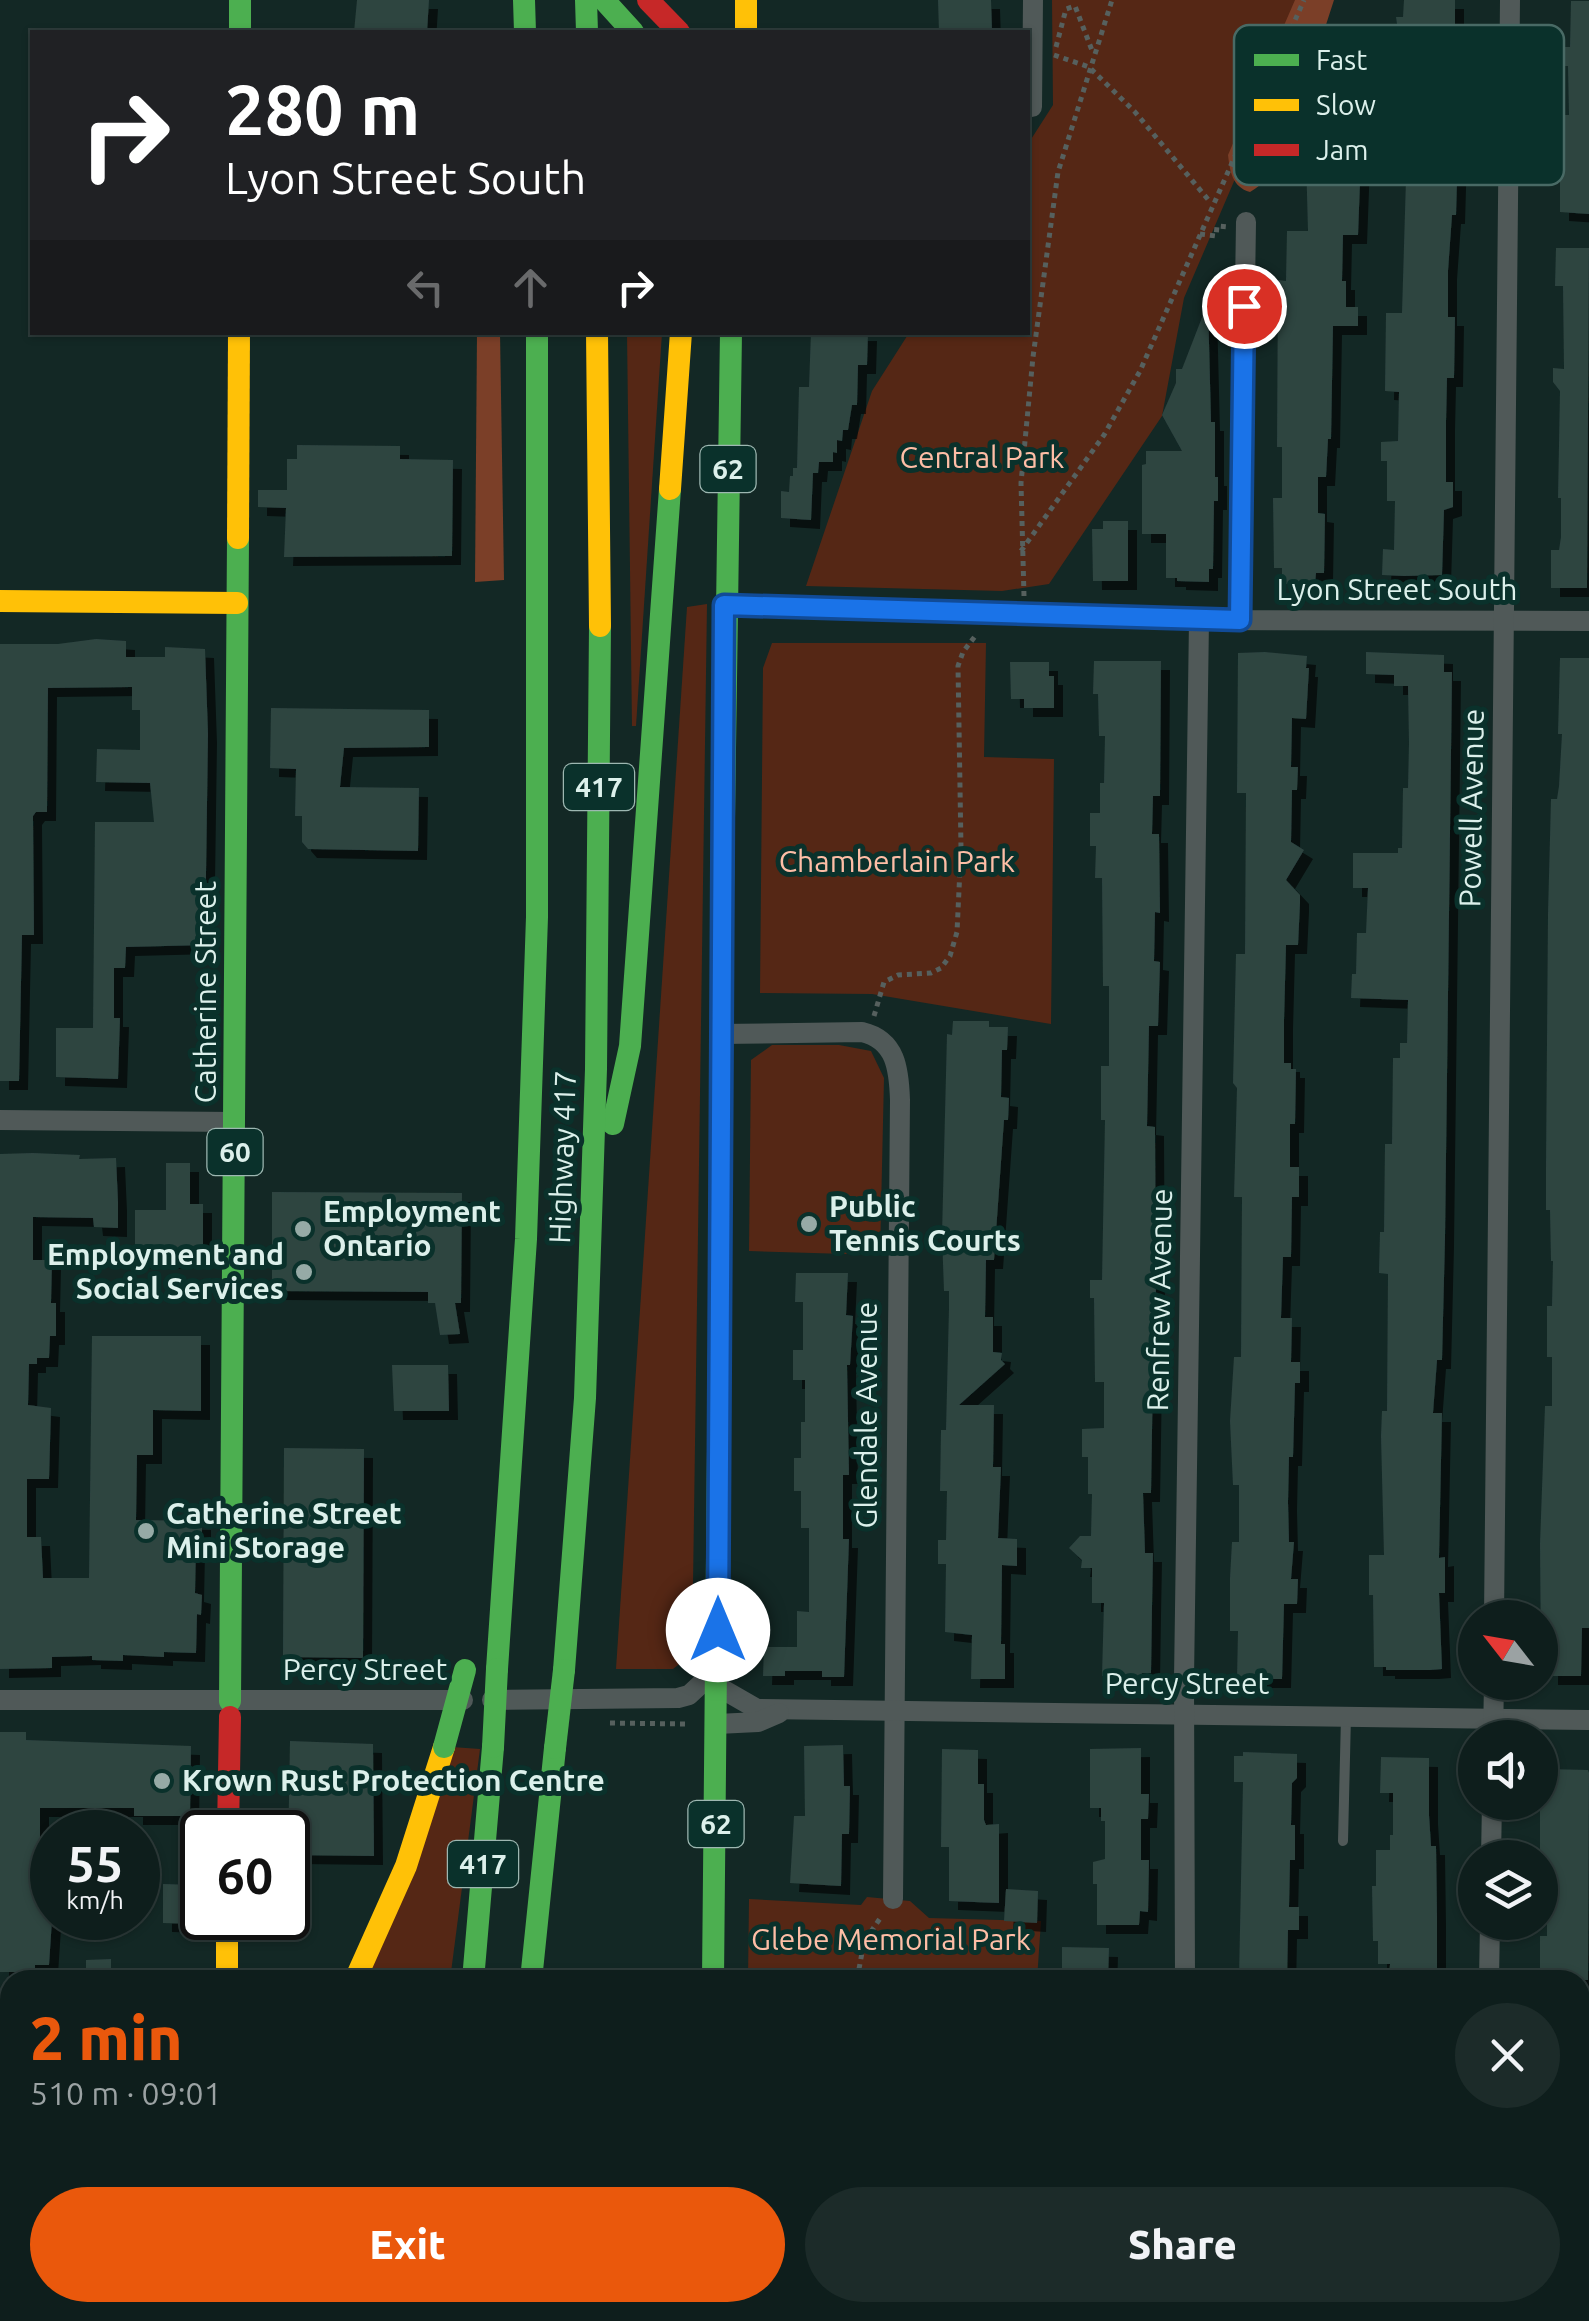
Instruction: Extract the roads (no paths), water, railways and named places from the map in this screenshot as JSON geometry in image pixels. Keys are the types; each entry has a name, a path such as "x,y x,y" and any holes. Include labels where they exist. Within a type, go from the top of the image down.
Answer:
{"main road":[{"path":"240,0 240,30"},
{"path":"524,0 525,30"},
{"path":"604,0 631,30"},
{"path":"648,0 677,30"},
{"path":"746,0 746,30"},
{"name":"Catherine Street","path":"228,1810 239,335"},
{"name":"417","path":"474,1970 493,1747 526,1239 537,916 537,335"},
{"name":"Highway 417","path":"532,1970 564,1670 585,1398 596,1069 600,677 597,335"},
{"path":"590,1241 630,1046 680,335"},
{"name":"62","path":"713,1970 724,605 731,335"},
{"path":"0,601 237,604"},
{"path":"477,1616 509,1473"},
{"path":"360,1970 403,1878 420,1831 467,1661"},
{"path":"226,1970 227,1940"}],"street":[{"path":"1032,106 1033,0"},
{"name":"Powell Avenue","path":"1510,0 1510,25"},
{"name":"Powell Avenue","path":"1494,1600 1509,185"},
{"path":"1238,225 1240,620"},
{"name":"Lyon Street South","path":"724,605 1199,620 1589,621"},
{"name":"Renfrew Avenue","path":"1184,1970 1199,620"},
{"name":"Glendale Avenue","path":"720,1034 870,1034 881,1040 896,1058 900,1088 893,1899"},
{"path":"0,1120 235,1122"},
{"name":"Percy Street","path":"0,1700 230,1709 667,1699 689,1695 718,1677 757,1709 1346,1714 1458,1725"},
{"name":"Percy Street","path":"717,1724 758,1722 785,1710"},
{"name":"Percy Street","path":"1558,1723 1589,1720"},
{"path":"1489,1970 1490,1940"}],"lane":[{"path":"1343,1841 1346,1714"}],"place":[{"name":"Public Tennis Courts","path":"809,1224"},
{"name":"Employment Ontario","path":"303,1229"},
{"name":"Employment and Social Services","path":"304,1272"},
{"name":"Catherine Street Mini Storage","path":"146,1531"},
{"name":"Krown Rust Protection Centre","path":"162,1781"}],"park label":[{"name":"Central Park","path":"982,458"},
{"name":"Chamberlain Park","path":"897,862"},
{"name":"Glebe Memorial Park","path":"891,1940"}]}
